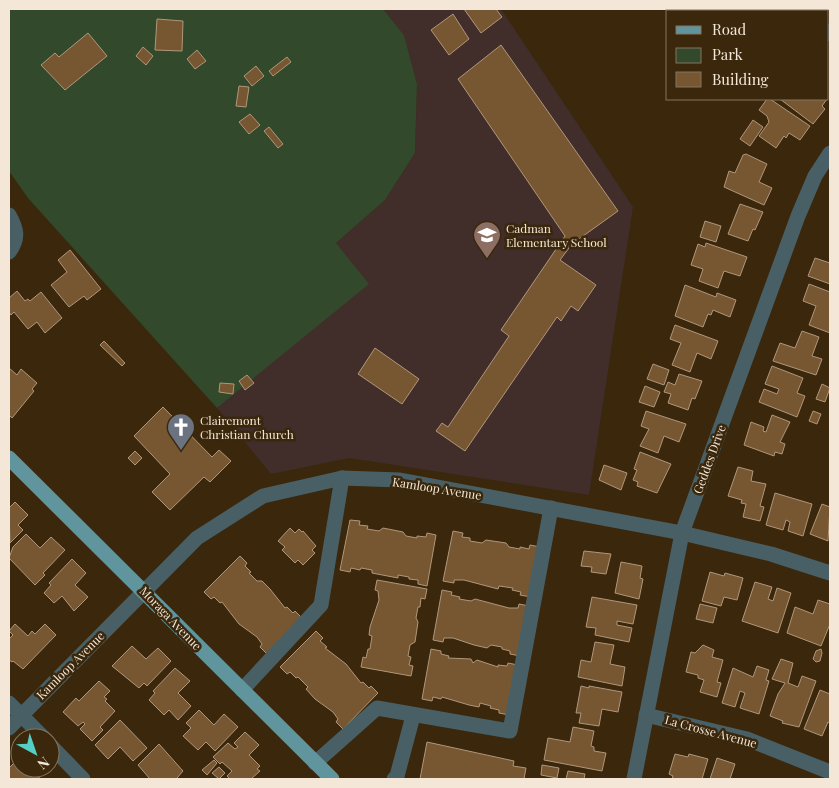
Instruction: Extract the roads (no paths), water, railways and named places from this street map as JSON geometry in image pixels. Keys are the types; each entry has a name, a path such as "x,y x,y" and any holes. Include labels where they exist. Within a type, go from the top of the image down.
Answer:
{"main road":[{"name":"Moraga Avenue","path":"9,458 144,590 332,779"}],"street":[{"name":"Geddes Drive","path":"634,779 682,533 798,216 815,176 830,153"},
{"path":"9,252 16,243 12,222"},
{"name":"Kamloop Avenue","path":"9,728 144,590 198,538 263,496 342,478 400,480 682,533 771,554 830,573"},
{"path":"242,690 321,605 342,478"},
{"path":"315,763 376,708 413,716 510,731 551,508"},
{"path":"9,703 34,728"},
{"name":"La Crosse Avenue","path":"646,715 747,739 830,772"},
{"path":"394,779 398,776 413,716"},
{"path":"60,754 84,779"}],"place":[{"name":"Cadman Elementary School","path":"487,259"},
{"name":"Clairemont Christian Church","path":"181,451"}]}
